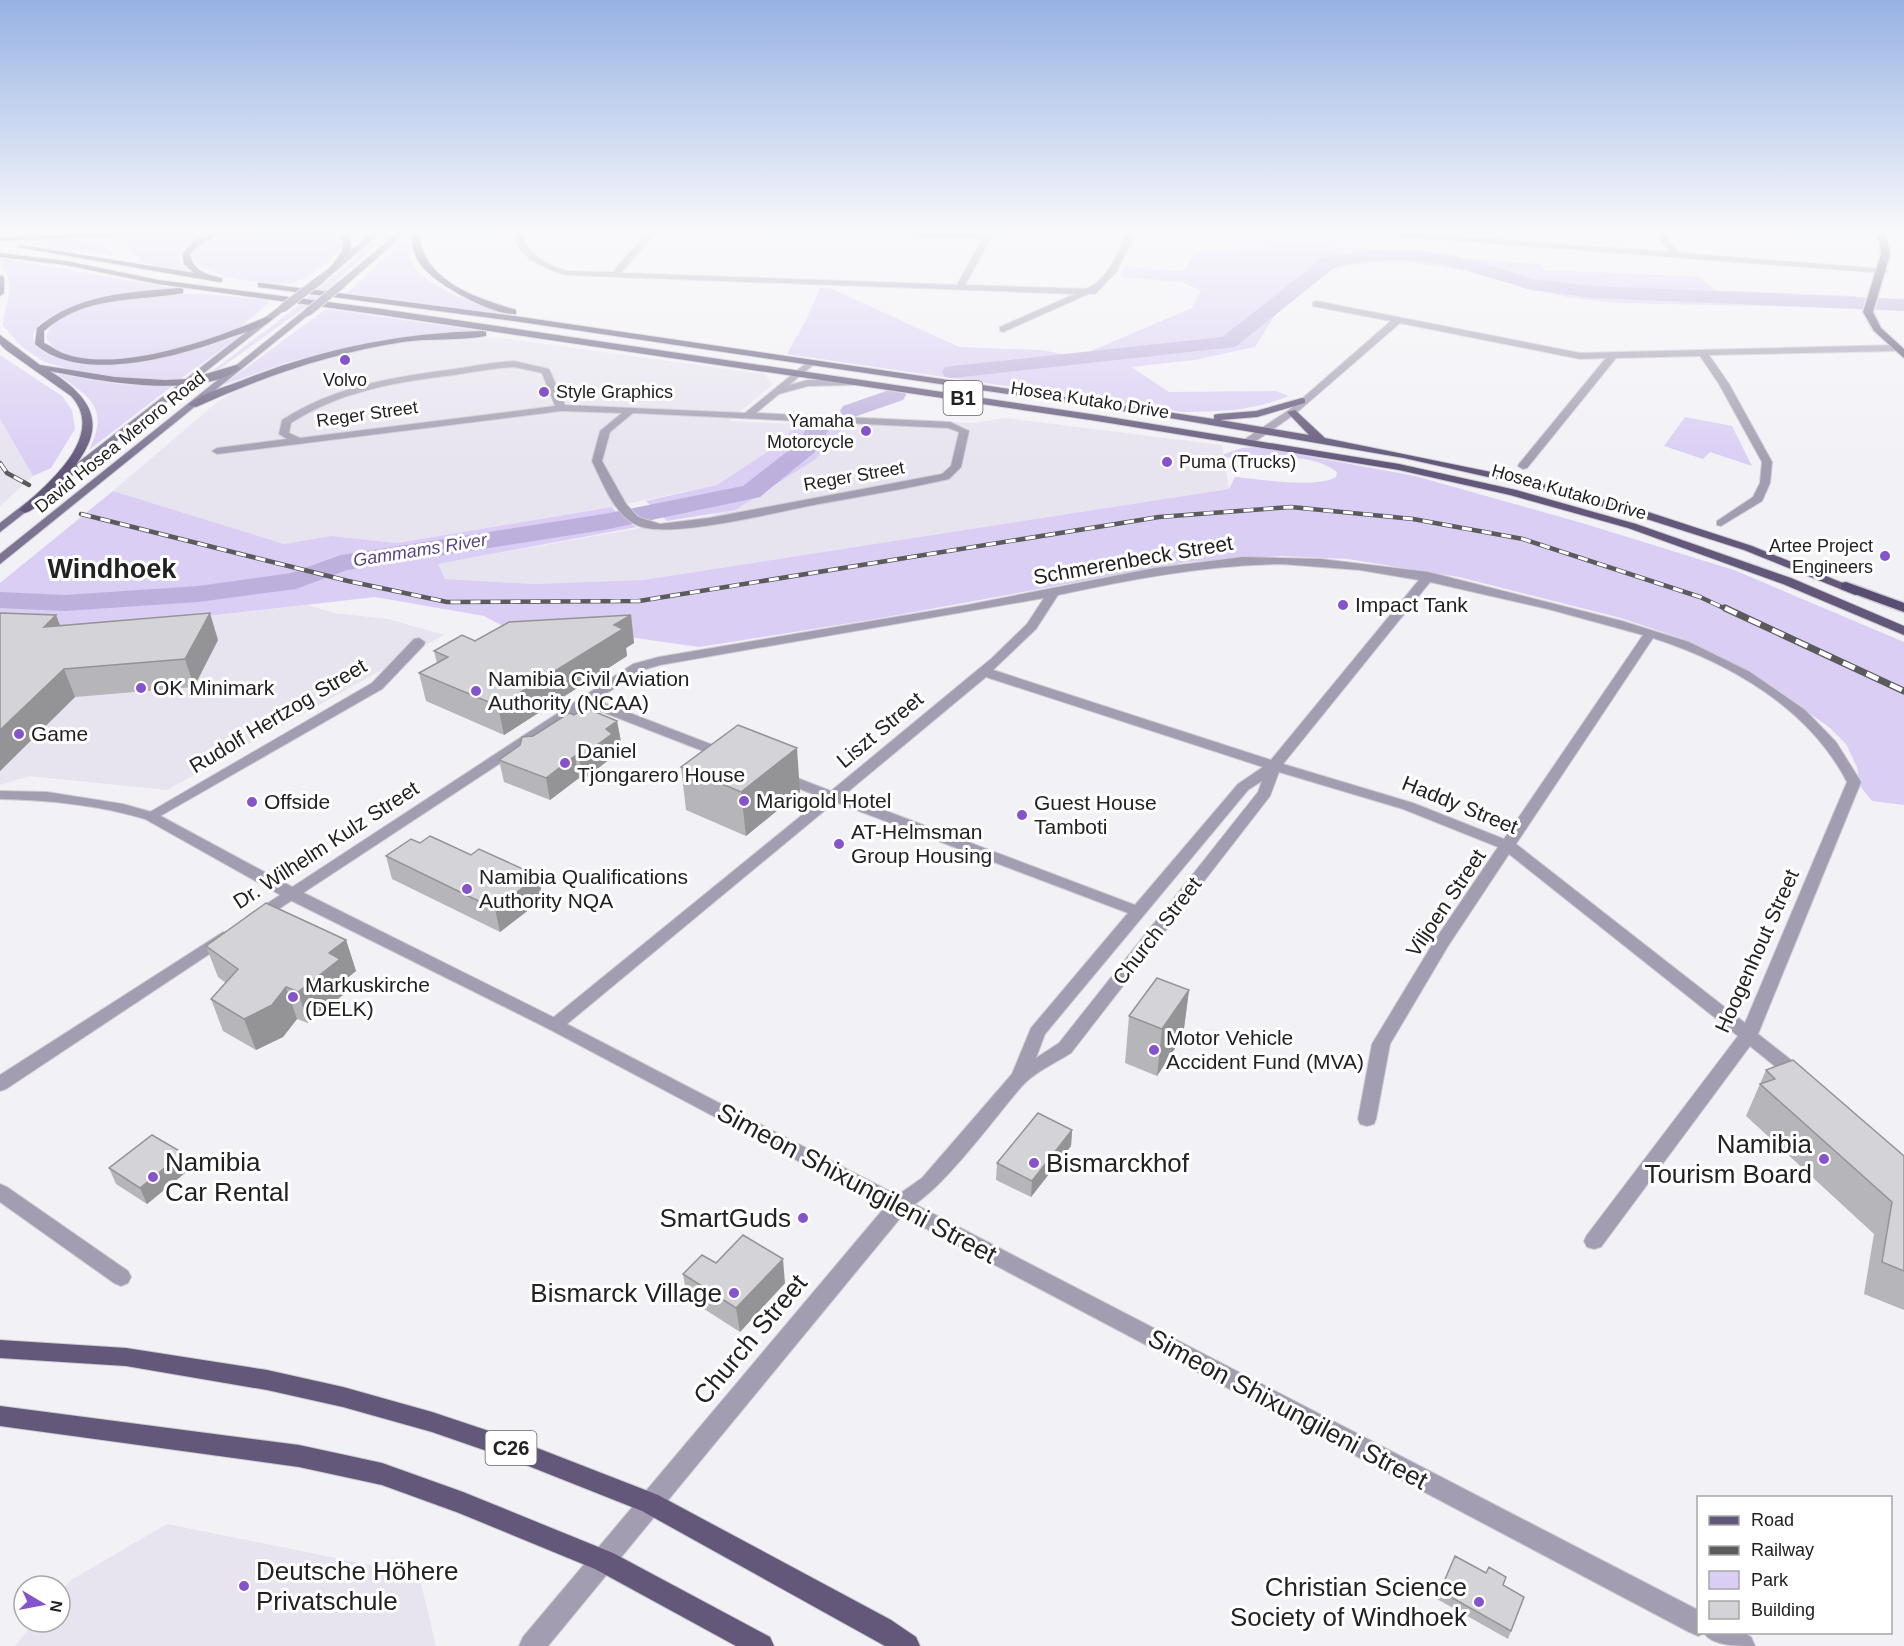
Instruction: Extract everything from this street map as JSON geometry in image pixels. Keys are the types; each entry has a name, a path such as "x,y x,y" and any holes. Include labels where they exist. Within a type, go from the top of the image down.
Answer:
{"highway":[{"path":"1870,311 1877,329 1900,348 1904,355"},
{"path":"1846,586 1904,610"}],"main road":[{"path":"72,311 51,319 40,330 38,337 40,344 58,356 113,361 195,348 269,319"},
{"name":"David Hosea Meroro Road","path":"0,529 279,311"},
{"name":"David Hosea Meroro Road","path":"0,560 309,311"},
{"name":"Hosea Kutako Drive","path":"372,311 1249,441 1399,467 1563,506 1703,549 1787,581 1904,631"},
{"name":"Hosea Kutako Drive","path":"452,311 1179,417 1439,461 1578,494 1734,542 1846,586"},
{"path":"508,311 550,324"},
{"path":"193,405 269,371 345,349 434,336 534,334"},
{"path":"0,338 11,352 37,367 83,402 87,413 88,425 76,457 48,489 25,510"},
{"path":"37,367 105,380 190,382 211,378 236,368"},
{"path":"1179,417 1234,417 1266,412 1302,401"},
{"path":"1292,412 1304,426 1324,441"},
{"name":"C26","path":"0,1349 137,1359 267,1380 343,1397 432,1422 519,1451 651,1503 882,1629 907,1646"},
{"path":"0,1416 299,1456 382,1474 464,1503 604,1561 761,1646"}],"street":[{"path":"1003,329 1047,311"},
{"path":"1348,311 1563,354 1612,357 1900,348"},
{"path":"1249,441 1292,412 1397,321"},
{"path":"1703,354 1724,384 1767,462 1765,483 1758,499 1721,523"},
{"path":"1523,466 1612,357"},
{"path":"747,416 810,363"},
{"path":"299,441 284,434 286,422 301,411 341,394 387,381 498,366 522,364 546,371 561,408"},
{"path":"775,392 808,383 859,382"},
{"name":"Reger Street","path":"217,451 561,408 747,416 950,425 964,431 956,467 945,477 709,521 660,527 644,524 634,519 621,506 597,461 605,431 630,411"},
{"name":"Schmerenbeck Street","path":"586,701 638,667 659,660 914,619 1160,572 1241,561 1313,561 1428,576 1650,633 1725,663 1792,706 1830,739 1844,760 1854,783"},
{"name":"Church Street","path":"1020,1077 1037,1032 1243,787 1274,766 1428,576"},
{"name":"Liszt Street","path":"555,1025 834,797 982,671 1034,625 1044,612 1053,593"},
{"name":"Viljoen Street","path":"1367,1119 1381,1044 1441,944 1650,633"},
{"name":"Rudolf Hertzog Street","path":"150,816 376,686 419,642"},
{"name":"Haddy Street","path":"982,671 1274,766 1408,806 1509,846 1813,1087"},
{"path":"586,701 735,759"},
{"name":"Dr. Wilhelm Kulz Street","path":"0,1084 586,701"},
{"name":"Church Street","path":"532,1646 899,1205 929,1183 1020,1077 1065,1048 1265,793 1274,766"},
{"path":"768,772 1137,911"},
{"name":"Hoogenhout Street","path":"1594,1241 1749,1034 1854,783"},
{"name":"Simeon Shixungileni Street","path":"0,795 47,796 123,808 150,816 290,894 555,1025 1697,1622"},
{"path":"0,1192 121,1277"},
{"path":"1720,1634 1742,1646"}],"shaded area":[{"path":"500,338 764,374 773,384 729,421 796,424 778,445 717,485 612,507 397,543 331,536 284,544 113,491 216,403 247,384 328,357 385,344 430,339"},
{"path":"850,416 972,423 1006,418 1222,445 1229,489 643,580 533,584 445,579 437,564 714,515 816,459"},
{"path":"0,419 33,476 0,506"},
{"path":"308,605 334,613 388,619 444,635 167,790 29,776 0,785 0,633 34,636"},
{"name":"Deutsche Höhere Privatschule","path":"167,1524 419,1575 436,1646 15,1646 25,1634 72,1634 72,1579"}],"green space":[{"path":"5,311 62,311 41,323 34,332 34,341 39,349 50,355 86,363 126,362 166,357 243,334 179,380 154,381 84,373 44,362 22,347 3,326"},
{"path":"260,311 236,329 195,345 166,352 106,360 79,358 59,350 46,337 55,323 72,312"},
{"path":"300,311 214,373 203,378 290,312"},
{"path":"324,311 339,311 488,332 377,341 288,362 223,385"},
{"path":"480,311 499,311 511,315"},
{"path":"810,311 880,311 959,347 1042,350 1066,355 1086,353 1185,311 1280,311 1255,347 1194,360 1131,367 1169,392 1276,391 1289,396 1237,409 1183,412 787,354"},
{"path":"0,355 62,396 72,410 75,429 51,468 33,476 0,419"},
{"path":"57,374 118,384 172,386 89,450 98,424 97,414 87,397"},
{"path":"1685,417 1732,426 1752,466 1710,452 1703,459 1664,446"},
{"path":"796,424 845,426 816,459 735,510 667,521 646,501 717,485 778,445"},
{"path":"1258,447 1415,476 1582,523 1734,570 1904,642 1904,805 1872,801 1860,786 1857,767 1846,744 1830,728 1769,684 1683,639 1621,618 1459,577 1348,559 1281,556 1187,562 870,620 699,647 608,634 520,635 484,616 375,597 34,636 0,633 0,583 113,491 284,544 331,536 397,543 612,507 621,518 637,527 438,564 445,579 533,584 643,580 1229,489 1235,477 1301,483 1327,481 1336,477 1337,472 1311,460 1224,457 1224,454 1242,448"}],"building":[{"path":"0,613 56,615 44,627 210,613 185,659 64,669 0,730"},
{"path":"631,615 614,625 623,629 498,706 419,673 448,657 434,651 462,635 475,641 509,622"},
{"path":"586,708 617,721 606,729 612,734 579,758 575,756 546,778 499,760 520,745 522,737 533,736 569,713 574,715"},
{"path":"738,725 797,748 741,792 681,767"},
{"path":"430,836 471,855 479,849 538,876 495,909 386,856 411,839 420,843"},
{"path":"266,903 346,940 329,953 340,959 298,992 286,987 272,1005 244,1019 211,999 238,969 206,946"},
{"path":"1157,978 1189,990 1162,1029 1129,1016"},
{"path":"1793,1060 1904,1156 1904,1271 1882,1262 1892,1202 1760,1084 1775,1079 1766,1070"},
{"path":"1038,1113 1072,1130 1032,1181 997,1163"},
{"path":"152,1135 183,1153 140,1188 109,1168"},
{"path":"743,1235 783,1259 736,1308 683,1274 702,1255 716,1263"},
{"name":"Christian Science Society of Windhoek","path":"1455,1556 1486,1573 1489,1567 1506,1577 1503,1585 1524,1597 1511,1631 1440,1591"}],"waterway":[{"name":"Gammams River","path":"953,372 1228,343 1268,311"},
{"name":"Gammams River","path":"851,411 895,395"},
{"name":"Gammams River","path":"0,600 65,603 198,594 296,581 341,563 604,522 751,492 807,447 816,431"}],"railway":[{"path":"0,463 7,473 29,485"},
{"path":"81,514 348,581 447,602 639,601 1159,517 1291,507 1413,519 1523,539 1700,597 1728,610"},
{"path":"1725,608 1904,691"}],"place":[{"name":"Volvo","path":"345,360"},
{"name":"Style Graphics","path":"544,392"},
{"name":"Yamaha Motorcycle","path":"866,431"},
{"name":"Puma (Trucks)","path":"1167,462"},
{"name":"Artee Project Engineers","path":"1885,556"},
{"name":"Impact Tank","path":"1343,605"},
{"name":"OK Minimark","path":"141,688"},
{"name":"Namibia Civil Aviation Authority (NCAA)","path":"476,691"},
{"name":"Game","path":"19,734"},
{"name":"Daniel Tjongarero House","path":"565,763"},
{"name":"Marigold Hotel","path":"744,801"},
{"name":"Offside","path":"252,802"},
{"name":"Guest House Tamboti","path":"1022,815"},
{"name":"AT-Helmsman Group Housing","path":"839,844"},
{"name":"Namibia Qualifications Authority NQA","path":"467,889"},
{"name":"Markuskirche (DELK)","path":"293,997"},
{"name":"Motor Vehicle Accident Fund (MVA)","path":"1154,1050"},
{"name":"Namibia Tourism Board","path":"1824,1159"},
{"name":"Bismarckhof","path":"1034,1163"},
{"name":"Namibia Car Rental","path":"153,1177"},
{"name":"SmartGuds","path":"803,1218"},
{"name":"Bismarck Village","path":"734,1293"},
{"name":"Deutsche Höhere Privatschule","path":"244,1586"},
{"name":"Christian Science Society of Windhoek","path":"1479,1602"}],"district":[{"name":"Windhoek","path":"112,569"}]}
